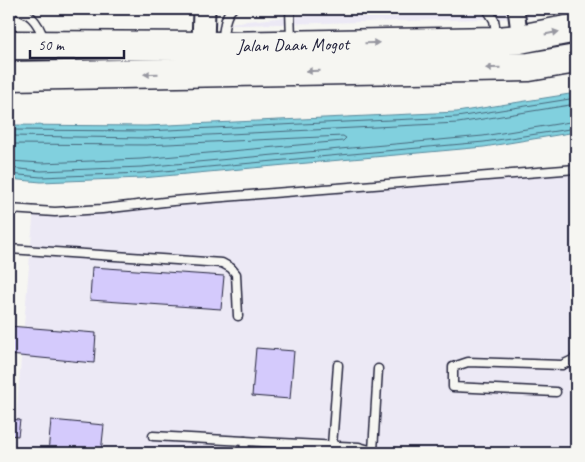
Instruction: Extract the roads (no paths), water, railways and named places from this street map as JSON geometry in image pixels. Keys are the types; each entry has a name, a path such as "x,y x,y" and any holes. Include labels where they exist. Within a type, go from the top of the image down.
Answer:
{"highway":[{"name":"Jalan Daan Mogot","path":"9,45 213,45 509,40 576,28"},
{"name":"Jalan Daan Mogot","path":"9,76 529,67 576,59"}],"street":[{"path":"204,9 213,45"},
{"path":"509,40 516,9"}],"lane":[{"path":"9,9 25,13 35,19 45,45"},
{"path":"213,45 223,33 229,11 232,9"},
{"path":"290,9 292,44"},
{"path":"487,9 509,40"},
{"path":"9,209 55,212 102,209 173,201 576,169"},
{"path":"9,249 222,263 231,268 236,274 238,316"},
{"path":"556,392 452,386 453,367 468,362 562,365 575,359 576,356"},
{"path":"332,446 338,365"},
{"path":"153,436 332,446 358,448 375,452 378,369"},
{"path":"244,453 245,441"}],"water":[{"path":"576,93 576,132 484,147 142,178 41,182 9,179 9,125 146,126 457,112"}]}
